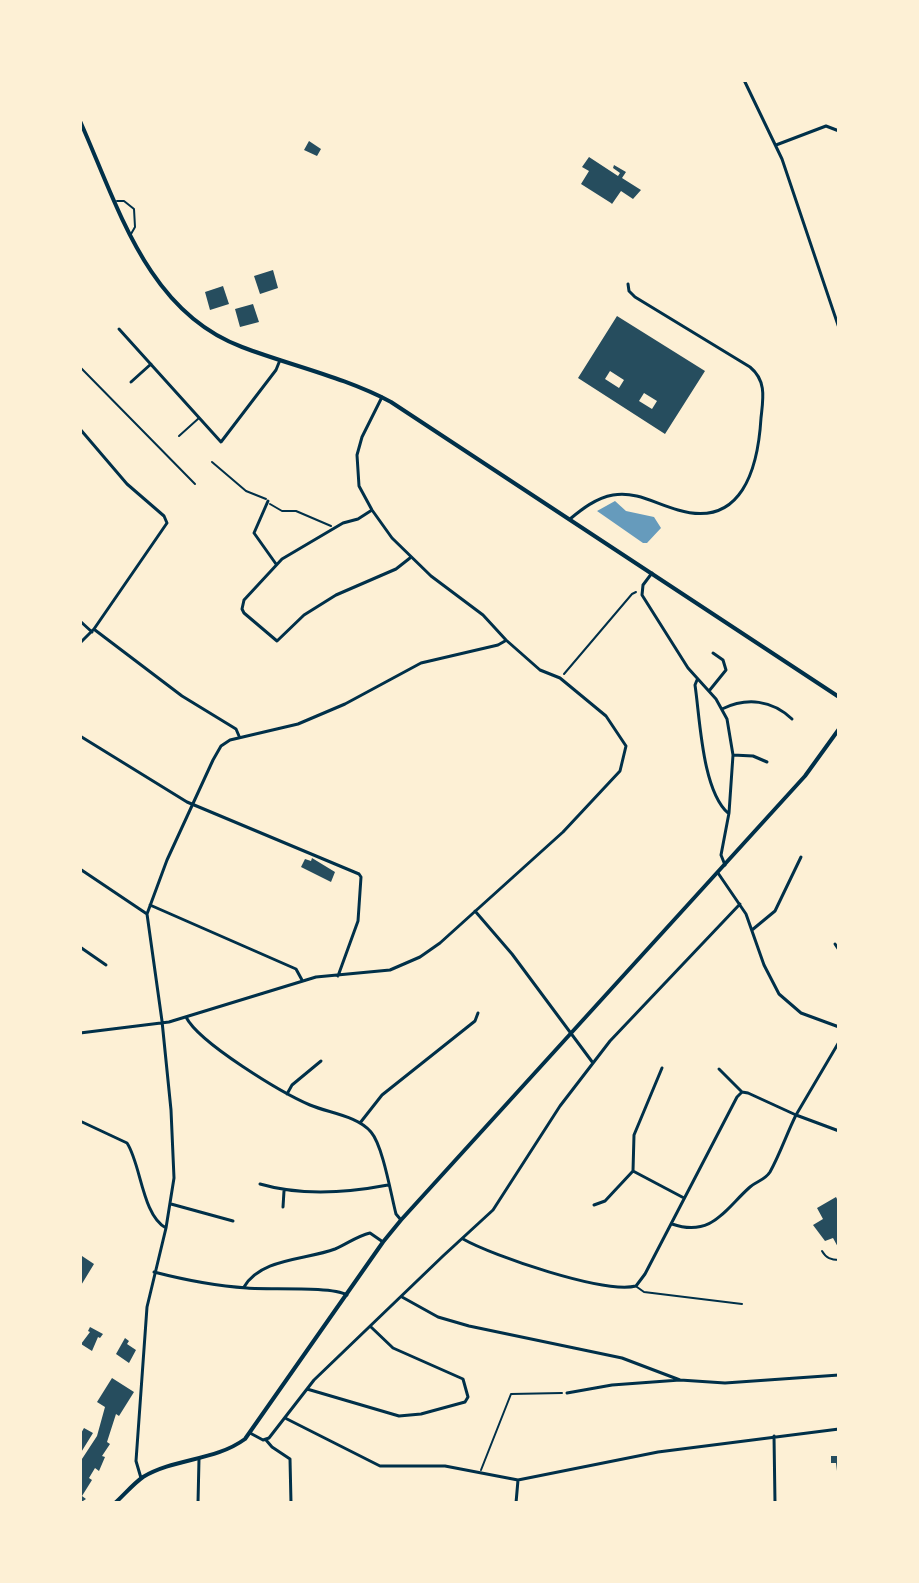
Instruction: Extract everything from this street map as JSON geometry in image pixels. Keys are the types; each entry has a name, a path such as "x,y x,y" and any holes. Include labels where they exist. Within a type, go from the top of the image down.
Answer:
{"street":[{"path":"744,80 776,145 839,328"},
{"path":"80,121 131,235 157,283 186,314 222,338 349,382 382,397 839,697"},
{"path":"776,145 826,126 839,131"},
{"path":"570,519 590,504 612,495 637,495 691,514 714,512 740,494 755,462 763,399 759,376 750,367 635,297 629,291 628,284"},
{"path":"119,329 217,439 224,441 280,360"},
{"path":"131,382 151,364"},
{"path":"80,1033 186,1017 302,980 390,970 420,957 571,824 624,764 626,746 606,716 560,678 540,670 483,615 410,558 372,510 359,486 357,455 362,437 382,397"},
{"path":"80,429 127,484 167,520 93,630 80,643"},
{"path":"268,501 254,533 276,564"},
{"path":"372,510 335,528 276,564 266,579 244,600 242,609 247,617 277,641 304,615 336,595 396,569 410,558"},
{"path":"652,573 641,590 697,680 722,709 731,734 733,755 729,813 721,855 725,865"},
{"path":"80,621 182,696 236,729 239,736"},
{"path":"141,1478 136,1463 147,1307 166,1228 174,1178 162,1021 147,914 167,860 221,746 239,736 298,724 345,704 421,663 498,645 506,640"},
{"path":"709,691 726,670 723,660 713,653"},
{"path":"697,680 695,685 709,776 723,808 729,813"},
{"path":"722,709 744,702 761,702 781,709 792,719"},
{"path":"115,1503 141,1478 229,1449 250,1433 401,1220 805,776 839,729"},
{"path":"80,736 193,804 359,874 358,921 338,976"},
{"path":"733,755 753,756 767,762"},
{"path":"752,930 775,911 801,857"},
{"path":"80,869 147,914"},
{"path":"718,873 740,904 779,994 801,1013 839,1027"},
{"path":"266,1440 307,1389 493,1210 560,1106 610,1041 740,904"},
{"path":"150,905 296,969 302,980"},
{"path":"475,910 512,954 593,1063"},
{"path":"835,944 839,950"},
{"path":"80,947 106,965"},
{"path":"360,1123 382,1095 475,1021 478,1013"},
{"path":"186,1017 196,1031 264,1081 370,1130 377,1141 396,1214 401,1220"},
{"path":"672,1224 693,1228 707,1224 733,1207 752,1185 769,1172 796,1115 839,1042"},
{"path":"287,1094 292,1085 321,1061"},
{"path":"594,1205 605,1201 633,1171 634,1135 662,1068"},
{"path":"719,1069 742,1092 839,1131"},
{"path":"463,1239 534,1267 576,1279 620,1288 636,1286 742,1092"},
{"path":"80,1121 127,1143 151,1209 160,1225 166,1228"},
{"path":"633,1171 684,1198"},
{"path":"260,1184 284,1191 356,1191 388,1185"},
{"path":"283,1207 284,1191"},
{"path":"171,1204 233,1221"},
{"path":"244,1288 251,1278 273,1266 329,1251 360,1235 370,1233 383,1242"},
{"path":"154,1272 189,1281 244,1288 334,1290 347,1295"},
{"path":"402,1297 438,1317 560,1347 622,1358 680,1380"},
{"path":"307,1389 399,1416 460,1405 468,1397 463,1379 393,1348 371,1327"},
{"path":"567,1393 612,1385 680,1380 725,1383 839,1375"},
{"path":"285,1418 380,1466 428,1465 480,1471 518,1480 658,1452 839,1429"},
{"path":"250,1433 266,1440 290,1459 291,1503"},
{"path":"774,1436 775,1503"},
{"path":"198,1503 199,1459"},
{"path":"516,1503 518,1480"}],"lane":[{"path":"116,202 124,201 134,209 135,227 131,235"},
{"path":"179,436 199,417"},
{"path":"822,1251 832,1260 839,1260"},
{"path":"636,1286 644,1292 742,1304"}],"path":[{"path":"80,367 195,484"},
{"path":"212,462 246,491 274,507 296,511 335,528"},
{"path":"560,678 632,594 641,590"},
{"path":"480,1471 511,1394 567,1393"}],"water":[{"path":"615,501 626,511 654,517 661,528 647,543 643,543 597,511"}],"building":[{"path":"309,141 321,149 317,156 304,150"},
{"path":"589,157 618,176 620,173 613,168 614,165 626,172 622,178 641,190 633,199 621,191 612,204 581,184 589,171 582,167"},
{"path":"273,270 278,288 260,294 254,276"},
{"path":"223,286 229,304 210,310 205,292"},
{"path":"253,304 259,322 240,327 235,309"},
{"path":"617,316 705,371 665,434 578,378","holes":["610,371 624,380 619,388 605,379","644,393 657,401 652,409 639,401"]},
{"path":"312,858 335,872 331,882 301,867 305,859 311,861"},
{"path":"836,1197 839,1203 839,1249 833,1238 825,1241 813,1225 823,1219 817,1208"},
{"path":"82,1256 94,1264 80,1287 80,1259"},
{"path":"90,1327 103,1334 98,1337 92,1351 81,1344"},
{"path":"125,1338 129,1341 127,1344 136,1350 129,1363 116,1354"},
{"path":"112,1378 134,1392 119,1416 116,1414 107,1442 110,1444 102,1456 105,1457 99,1471 95,1468 89,1478 92,1480 82,1496 86,1499 80,1503 80,1462 97,1436 105,1407 97,1402"},
{"path":"84,1428 93,1433 80,1454 80,1435"},
{"path":"831,1456 839,1456 839,1471 836,1463 831,1463"}]}
